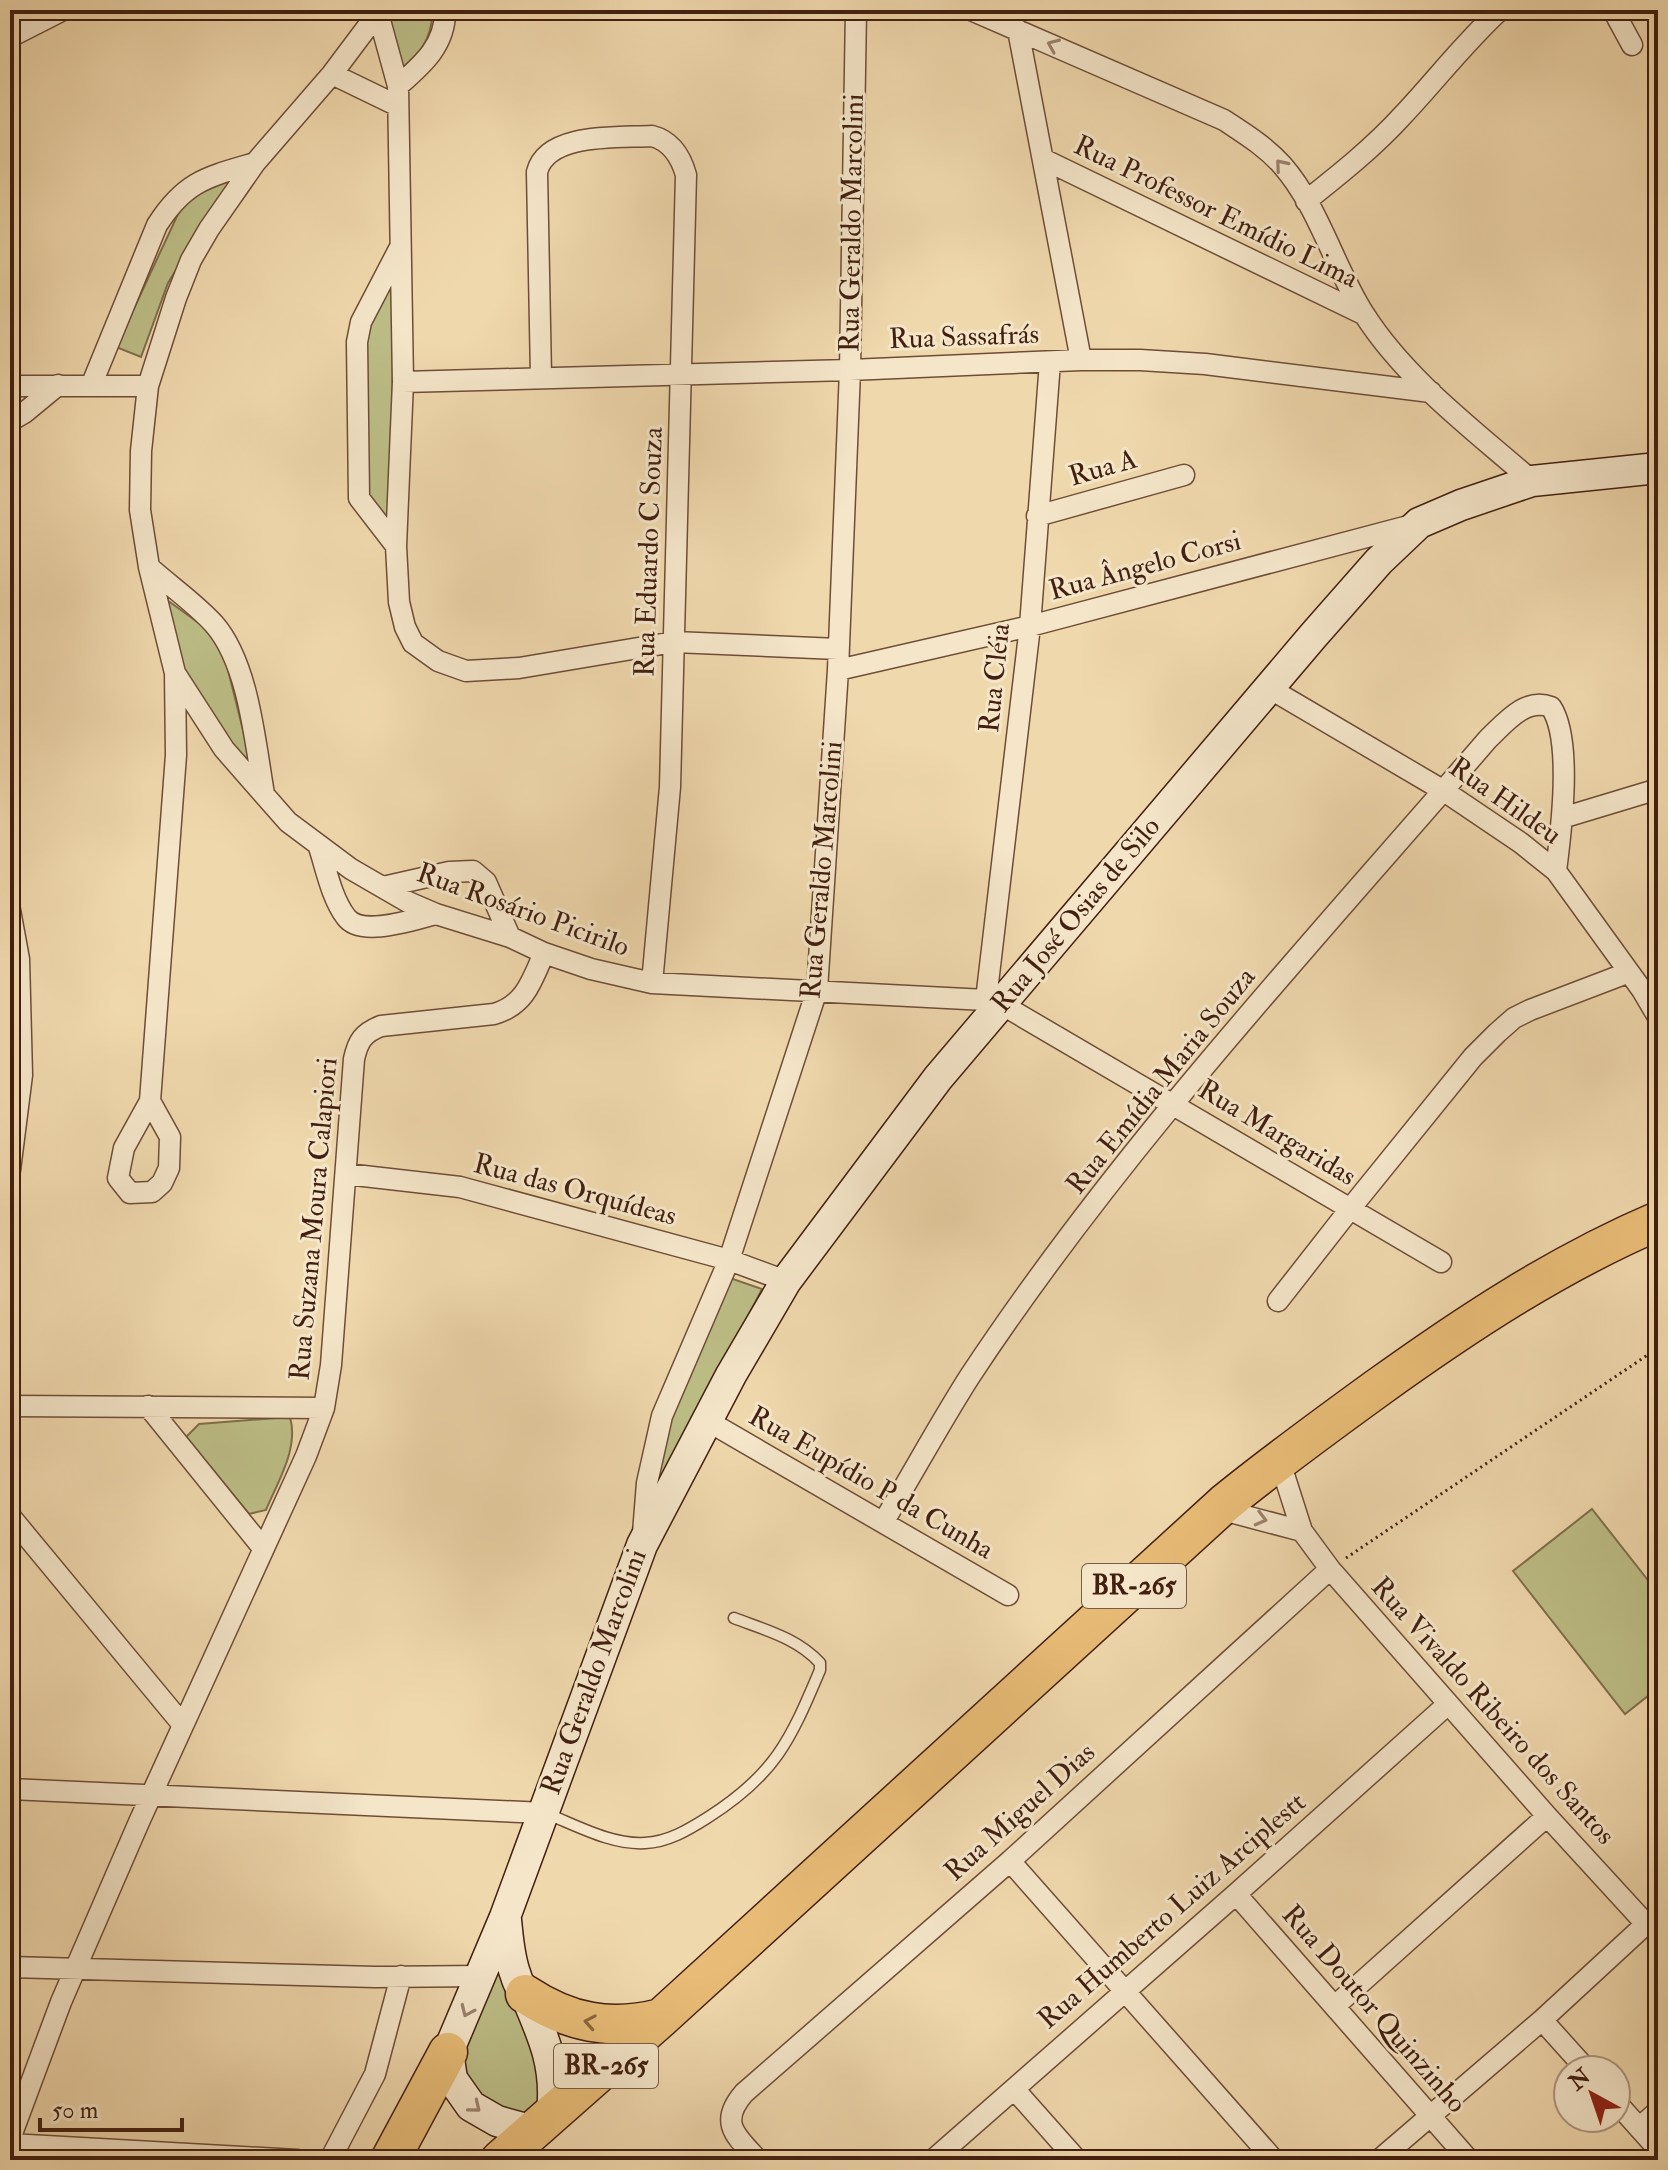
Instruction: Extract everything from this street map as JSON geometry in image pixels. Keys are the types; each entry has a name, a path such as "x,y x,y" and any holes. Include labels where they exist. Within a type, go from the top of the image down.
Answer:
{"highway":[{"name":"BR-265","path":"500,2160 661,2018 1219,1509 1279,1459 1484,1313 1624,1236 1658,1221"},
{"path":"525,1994 556,2013 590,2024 614,2026 661,2018"},
{"path":"390,2160 448,2052"}],"street":[{"path":"10,37 63,10"},
{"path":"398,96 439,41 446,22 445,10"},
{"name":"Rua Geraldo Marcolini","path":"448,2052 505,1917 642,1545 647,1483 662,1416 729,1260 817,990 838,670 850,370 856,10"},
{"path":"971,10 1224,120 1262,145 1283,166 1306,201 1365,315 1431,392 1532,481"},
{"path":"1306,201 1354,162 1402,116 1473,35 1500,10"},
{"path":"1613,10 1632,45"},
{"path":"379,11 398,96 403,382 396,546 399,602 405,627 413,643 438,661 466,671 519,668 674,642 838,649"},
{"path":"150,1101 176,755 175,673 149,567 140,510 141,451 148,386 191,260 255,163 332,74 379,11"},
{"path":"1018,30 1081,360"},
{"path":"332,74 398,96"},
{"name":"Rua Eduardo C Souza","path":"541,376 537,172 540,162 567,144 584,139 652,136 669,144 686,175 670,787 657,984"},
{"name":"Rua Professor Emídio Lima","path":"1043,159 1365,315"},
{"path":"91,386 157,225 172,202 190,186 210,176 255,163"},
{"path":"396,546 359,498 357,342 361,322 399,249"},
{"name":"Rua Sassafrás","path":"403,382 850,370 1081,360 1205,364 1431,392"},
{"name":"Rua Cléia","path":"994,1002 1030,626 1050,362"},
{"path":"10,421 58,385"},
{"path":"10,386 148,386"},
{"name":"Rua José Osias de Silo","path":"642,1545 706,1420 786,1281 994,1002 1379,561 1419,523 1532,481 1658,468"},
{"name":"Rua A","path":"1037,516 1184,475"},
{"name":"Rua Ângelo Corsi","path":"838,670 1030,626 1419,523"},
{"path":"149,567 198,609 227,642 245,693 265,798"},
{"name":"Rua Rosário Picirilo","path":"175,673 224,749 288,822 319,847 383,887 436,914 510,937 591,969 657,984 817,990 994,1002"},
{"name":"Rua Hildeu","path":"1269,688 1444,791 1521,843 1556,871 1627,973 1650,988 1658,1017"},
{"name":"Rua Emídia Maria Souza","path":"884,1521 970,1376 1067,1241 1174,1105 1488,739 1524,708 1543,704 1551,707 1559,723 1562,818"},
{"path":"1556,871 1562,818 1658,789"},
{"path":"319,847 338,902 351,922 364,927 379,926 436,914"},
{"path":"383,887 449,872 473,871 486,882 510,937"},
{"path":"10,910 19,959 22,1075 10,1170"},
{"name":"Rua Suzana Moura Calapiori","path":"10,1406 324,1408 331,1365 354,1059 362,1037 368,1031 394,1023 508,1010 528,991 544,953"},
{"path":"1278,1301 1473,1057 1514,1018 1627,973"},
{"name":"Rua Margaridas","path":"994,1002 1441,1262"},
{"name":"Rua das Orquídeas","path":"346,1174 460,1187 729,1260 786,1281"},
{"path":"148,1406 262,1547"},
{"path":"297,2160 10,2141 40,2053 76,1968 262,1547 306,1456 324,1408"},
{"name":"Rua Eupídio P da Cunha","path":"706,1420 1008,1595"},
{"name":"Rua Vivaldo Ribeiro dos Santos","path":"1279,1459 1302,1531 1330,1569 1547,1816 1652,1918"},
{"path":"1219,1509 1302,1531"},
{"path":"10,1516 183,1725"},
{"name":"Rua Miguel Dias","path":"758,2160 735,2135 731,2126 732,2112 744,2093 1010,1861 1330,1569"},
{"name":"Rua Humberto Luiz Arciplestt","path":"933,2160 1448,1704"},
{"path":"10,1789 544,1813"},
{"path":"1336,2005 1547,1816"},
{"path":"1010,1861 1274,2160"},
{"name":"Rua Doutor Quinzinho","path":"1236,1894 1469,2160"},
{"name":"Rua Geraldo Marcolini","path":"505,1917 517,1979 553,2068 555,2088 542,2122"},
{"path":"1379,2160 1542,2020 1652,1918"},
{"path":"10,1967 482,1976"},
{"path":"330,2160 375,2074 401,1976"},
{"path":"1542,2020 1573,2054"},
{"path":"448,2052 452,2079 471,2106 497,2121 542,2122"},
{"path":"1014,2089 1077,2160"},
{"path":"1639,2128 1658,2111"},
{"path":"1632,2120 1658,2149"}],"lane":[{"path":"544,1813 617,1841 644,1843 666,1839 736,1800 770,1767 793,1734 820,1670 820,1663 792,1640 734,1618"}],"path":[{"path":"1330,1569 1658,1348"}],"green space":[{"path":"391,10 432,10 427,38 400,76 385,18"},
{"path":"232,179 168,283 141,357 116,347 185,199"},
{"path":"393,281 392,529 364,492 361,332"},
{"path":"167,600 207,629 224,654 253,770 223,742 178,663"},
{"path":"727,1277 762,1289 662,1482 653,1477 665,1429"},
{"path":"290,1417 292,1441 281,1476 266,1510 249,1514 186,1437 199,1424"},
{"path":"1592,1509 1658,1593 1658,1688 1625,1714 1513,1571"},
{"path":"495,1971 505,1973 539,2063 539,2100 526,2114 507,2115 476,2097 461,2063"}]}
